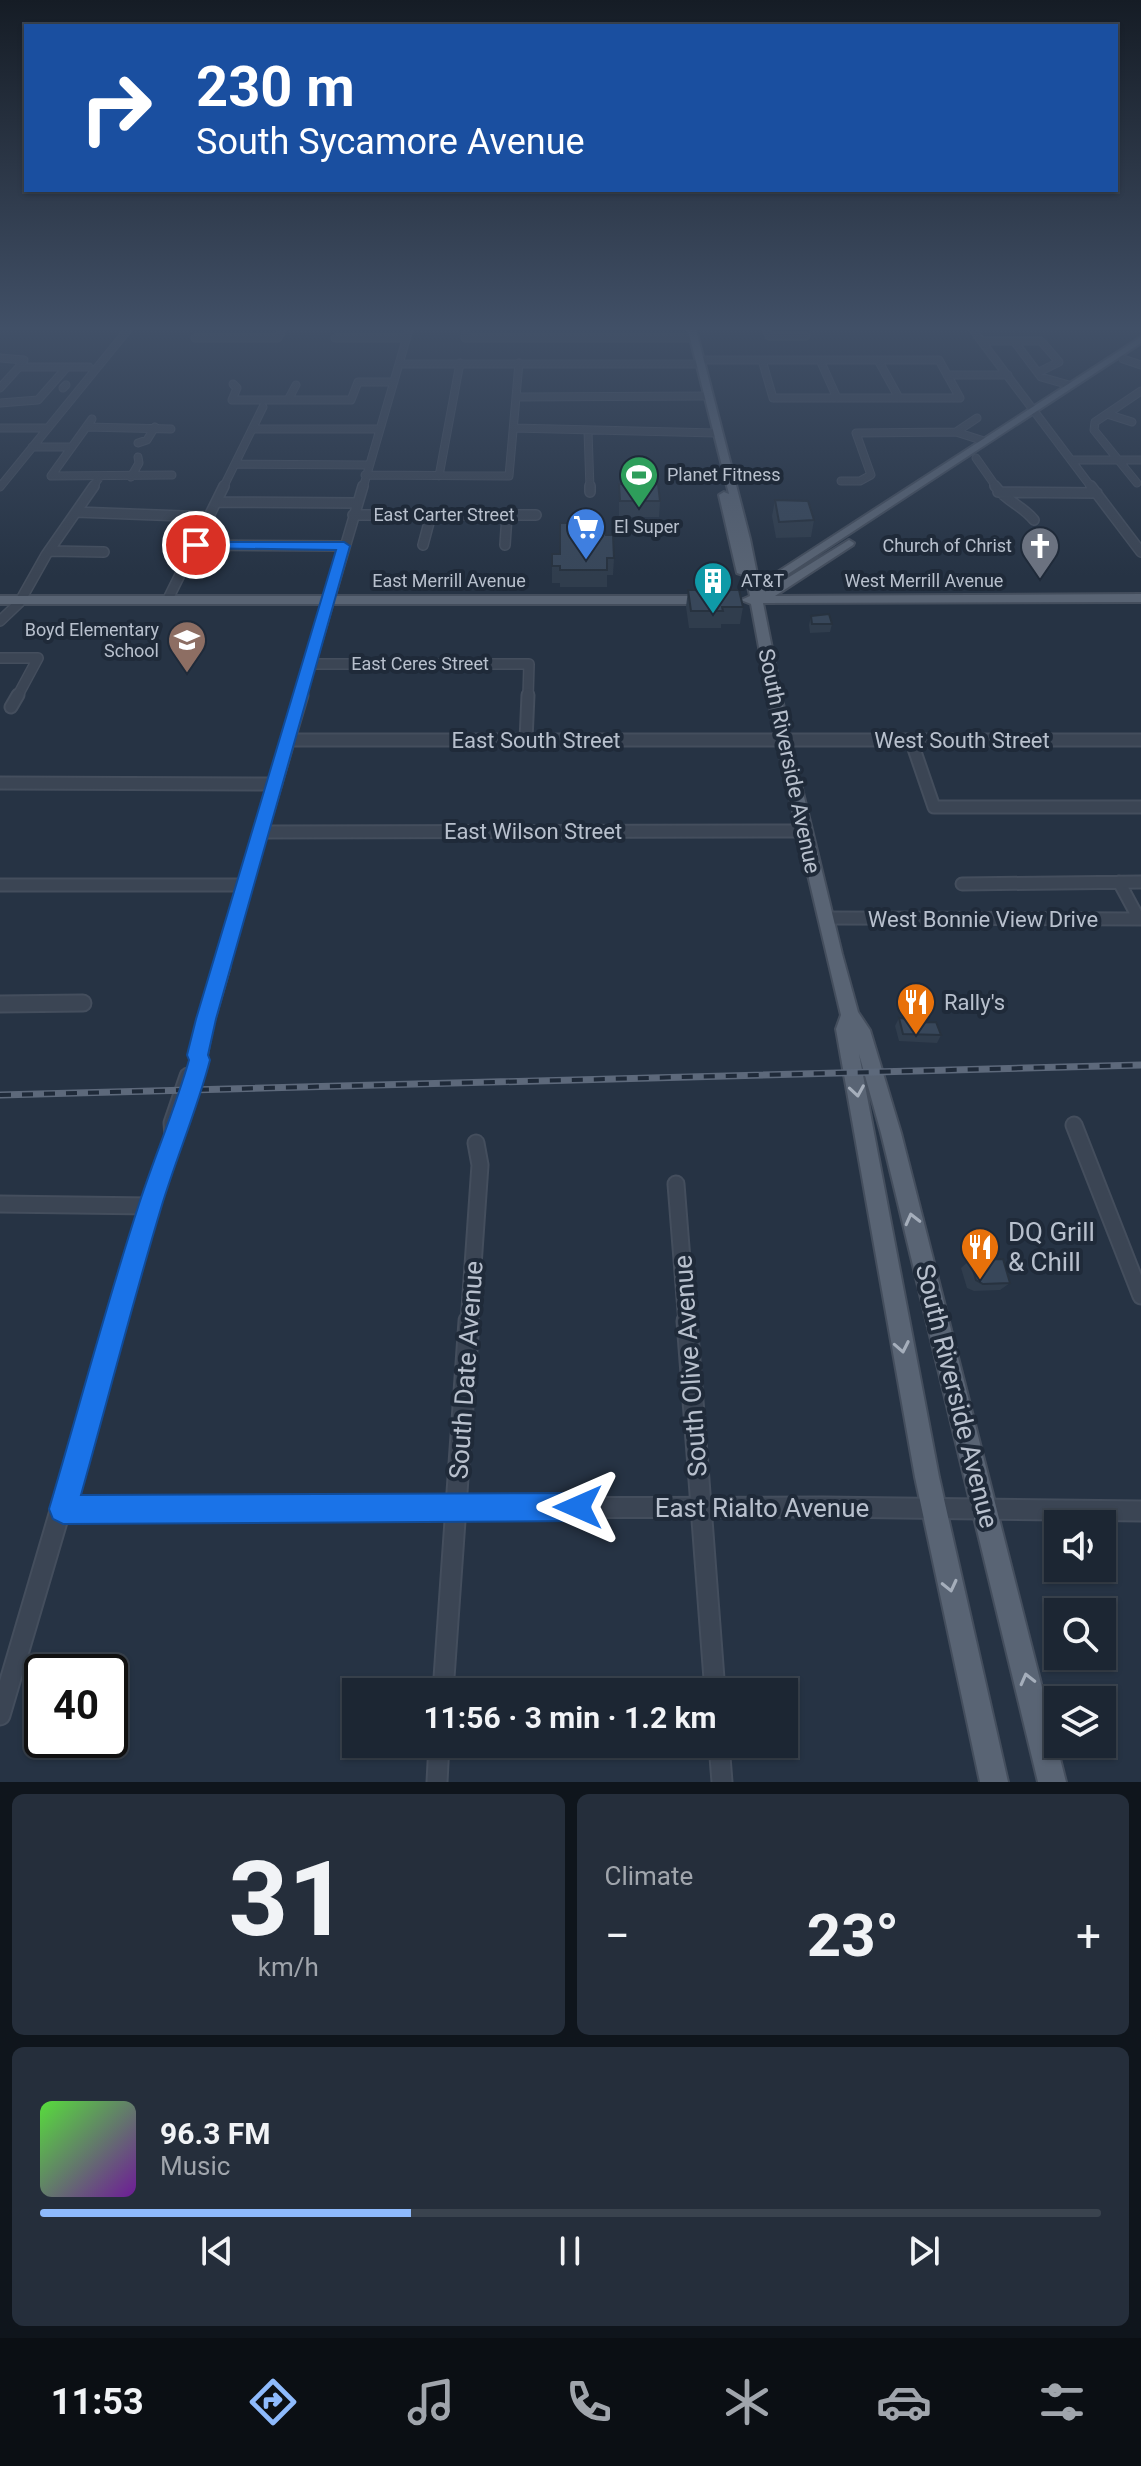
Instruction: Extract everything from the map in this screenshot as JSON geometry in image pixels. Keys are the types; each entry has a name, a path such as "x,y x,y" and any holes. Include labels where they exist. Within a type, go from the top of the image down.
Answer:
{"main road":[{"name":"South Riverside Avenue","path":"711,409 716,433 721,437 754,576 755,600 783,739 825,918 850,1015 861,1030 891,1133 1052,1782"},
{"path":"755,600 775,592 976,458 1041,409"},
{"path":"755,600 764,585 779,575 984,441 1042,409"},
{"name":"South Riverside Avenue","path":"716,433 711,438 729,522 747,591 755,600"},
{"path":"754,576 779,575"},
{"name":"West Merrill Avenue","path":"755,600 1141,598"},
{"name":"East Merrill Avenue","path":"0,600 755,600"},
{"name":"South Riverside Avenue","path":"850,1015 845,1029 858,1091 861,1127 933,1509 994,1782"}],"street":[{"path":"0,487 48,428 56,409"},
{"path":"168,599 262,409"},
{"path":"0,1715 150,1206 173,1136 182,1122 246,885 386,409"},
{"path":"439,476 451,409"},
{"path":"365,475 509,476 516,409"},
{"path":"1033,409 1141,552"},
{"path":"1114,409 1095,422 1094,430 1137,483"},
{"path":"1107,414 1132,422"},
{"path":"956,432 977,418"},
{"path":"92,419 51,476 172,475"},
{"path":"86,427 171,429"},
{"path":"138,443 147,440 155,427"},
{"path":"0,428 48,428"},
{"path":"514,428 716,433"},
{"path":"252,429 380,429"},
{"path":"588,431 590,492"},
{"path":"841,481 860,481 871,475 856,433 956,432 984,441"},
{"path":"32,447 71,447"},
{"path":"131,477 139,463 138,457"},
{"path":"976,458 1006,501 1026,510 1034,520"},
{"path":"1073,460 1141,460"},
{"path":"235,464 369,465"},
{"path":"0,621 15,612 38,567 99,478"},
{"path":"998,492 1097,493"},
{"name":"East Carter Street","path":"217,502 356,503"},
{"path":"76,512 210,517"},
{"name":"East Carter Street","path":"353,515 536,515"},
{"path":"423,545 431,515"},
{"path":"505,545 507,515"},
{"path":"196,545 344,546"},
{"path":"51,551 104,552"},
{"path":"0,658 38,658 11,707"},
{"name":"East Ceres Street","path":"310,664 529,664 526,740"},
{"name":"West South Street","path":"783,739 1141,740"},
{"name":"East South Street","path":"288,740 783,739"},
{"path":"911,740 934,807 1141,807"},
{"path":"0,783 276,784"},
{"name":"East Wilson Street","path":"262,832 804,831"},
{"path":"1119,882 1140,919"},
{"path":"962,884 1141,882"},
{"path":"0,885 246,885"},
{"name":"West Bonnie View Drive","path":"825,918 1140,919"},
{"path":"0,1004 83,1003"},
{"path":"1074,1125 1141,1296"},
{"name":"South Date Avenue","path":"444,1678 480,1165 476,1143"},
{"name":"South Olive Avenue","path":"676,1184 714,1678"},
{"path":"0,1204 150,1206"},
{"name":"East Rialto Avenue","path":"63,1509 701,1507 1141,1511"},
{"path":"0,1688 16,1666"},
{"path":"437,1782 438,1758"},
{"path":"720,1758 722,1782"}],"building":[{"path":"619,484 658,484 660,501 620,501"},
{"path":"775,500 808,501 814,520 779,522"},
{"path":"560,523 605,523 606,535 613,535 614,558 607,558 607,570 560,570 560,566 552,566 552,554 560,554"},
{"path":"688,590 739,590 743,607 722,607 723,611 691,611"},
{"path":"829,614 832,624 812,624 811,616"},
{"path":"899,1018 909,1019 911,1023 936,1022 941,1035 903,1034"},
{"path":"1003,1259 1010,1283 983,1284 976,1280 970,1260"}],"railway":[{"path":"0,1095 1141,1065"}],"place":[{"name":"Planet Fitness","path":"639,509"},
{"name":"El Super","path":"586,561"},
{"name":"Church of Christ","path":"1040,580"},
{"name":"AT&T","path":"713,615"},
{"name":"Boyd Elementary School","path":"187,674"},
{"name":"Rally's","path":"916,1036"},
{"name":"DQ Grill & Chill","path":"980,1281"}],"route":[{"path":"196,545 344,546 206,1019 198,1055 200,1060 182,1122 173,1136 150,1206 63,1509 578,1507"}]}
